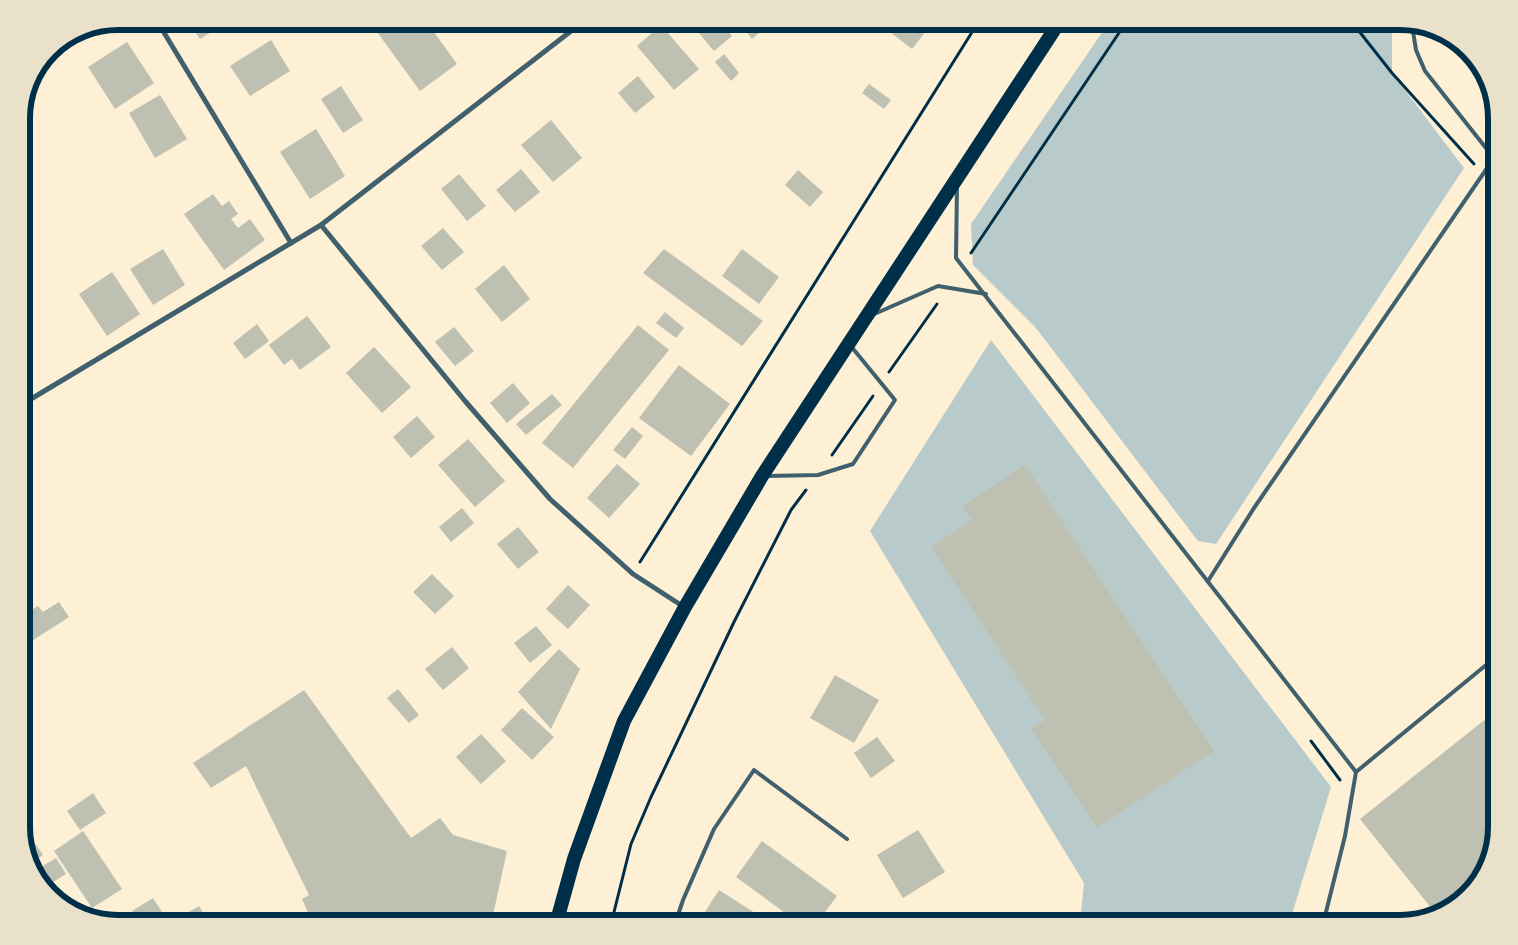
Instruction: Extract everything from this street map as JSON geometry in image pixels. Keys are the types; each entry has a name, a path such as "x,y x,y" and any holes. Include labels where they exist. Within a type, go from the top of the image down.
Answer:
{"highway":[{"path":"558,915 574,859 624,721 686,608 762,476 1054,30"}],"street":[{"path":"162,30 291,243"},
{"path":"30,400 321,226 572,30"},
{"path":"321,226 465,401 550,499 633,574 686,608"}],"lane":[{"path":"1413,31 1416,50 1425,72 1488,151"},
{"path":"1208,581 1254,508 1488,168"},
{"path":"958,179 956,258 987,295 1356,772"},
{"path":"864,319 938,286 987,295"},
{"path":"762,476 818,475 853,464 896,400 848,343"},
{"path":"1325,915 1345,836 1356,772 1488,663"},
{"path":"678,915 682,900 714,829 754,770 847,839"}],"path":[{"path":"633,574 973,30"},
{"path":"1358,30 1392,73 1483,174"}],"shaded area":[{"path":"1104,30 1392,30 1392,73 1464,168 1216,544 1198,541 1036,328 973,265 971,224"},
{"path":"991,340 1331,787 1292,915 1081,915 1084,883 870,531"}],"building":[{"path":"194,30 214,30 200,39"},
{"path":"376,30 432,30 457,64 420,91"},
{"path":"655,30 665,30 699,69 674,90 637,46"},
{"path":"696,30 727,30 732,36 714,51"},
{"path":"745,30 762,30 752,39"},
{"path":"887,30 927,30 912,49"},
{"path":"271,40 290,71 250,96 230,66"},
{"path":"127,42 154,83 115,109 88,67"},
{"path":"724,54 739,73 731,81 715,62"},
{"path":"638,76 655,97 635,113 618,93"},
{"path":"869,84 891,100 884,109 862,93"},
{"path":"341,86 363,120 343,133 321,99"},
{"path":"160,95 187,139 155,158 129,113"},
{"path":"551,120 582,158 553,182 521,145"},
{"path":"316,129 345,176 310,199 280,152"},
{"path":"521,169 540,192 515,212 496,190"},
{"path":"798,170 823,192 810,207 785,185"},
{"path":"459,174 486,206 467,221 441,189"},
{"path":"213,194 222,206 229,201 238,214 231,219 238,228 250,219 265,240 224,270 184,214"},
{"path":"443,228 464,252 442,270 421,246"},
{"path":"163,249 185,285 153,305 130,269"},
{"path":"664,249 763,321 742,346 643,273"},
{"path":"742,249 779,277 759,304 722,276"},
{"path":"504,265 530,299 502,322 475,289"},
{"path":"112,272 140,314 107,336 79,294"},
{"path":"665,312 684,328 676,338 656,323"},
{"path":"307,316 331,347 300,370 292,359 284,365 269,345"},
{"path":"257,324 269,341 245,359 233,343"},
{"path":"638,325 669,350 573,468 542,443"},
{"path":"454,327 474,351 455,366 435,342"},
{"path":"374,347 411,387 382,413 346,373"},
{"path":"679,365 730,404 691,456 639,418"},
{"path":"513,383 530,403 507,423 490,403"},
{"path":"552,394 562,405 526,435 516,424"},
{"path":"417,416 435,437 411,458 393,437"},
{"path":"632,427 643,436 625,459 613,450"},
{"path":"468,439 505,481 475,507 438,465"},
{"path":"617,464 640,484 609,518 587,498"},
{"path":"1025,465 1214,751 1097,828 1031,728 1045,720 931,547 972,520 963,506"},
{"path":"462,508 474,523 451,542 439,527"},
{"path":"518,527 539,552 518,569 497,544"},
{"path":"432,574 454,596 435,614 413,592"},
{"path":"568,585 590,605 568,629 546,609"},
{"path":"59,602 69,617 30,642 30,611 38,606 43,612"},
{"path":"536,626 552,645 530,663 514,643"},
{"path":"452,647 469,668 443,690 425,669"},
{"path":"559,649 580,669 551,729 518,692"},
{"path":"835,675 879,700 854,743 810,718"},
{"path":"398,689 419,715 409,723 387,698"},
{"path":"304,690 411,838 440,818 453,835 507,851 493,915 484,913 484,915 309,915 302,899 309,895 246,766 211,788 193,763"},
{"path":"522,708 554,737 532,760 501,730"},
{"path":"1488,717 1488,826 1485,849 1470,880 1453,897 1432,909 1360,819"},
{"path":"481,734 506,761 481,784 456,757"},
{"path":"877,737 895,761 871,778 854,753"},
{"path":"93,793 106,813 80,830 67,811"},
{"path":"918,830 945,872 903,898 877,855"},
{"path":"83,831 122,889 92,908 54,851"},
{"path":"31,837 43,855 37,859"},
{"path":"762,841 837,896 823,915 788,915 736,877"},
{"path":"56,858 66,874 51,883 40,868"},
{"path":"719,890 758,915 703,915"},
{"path":"153,898 164,915 134,915 132,911"},
{"path":"199,906 204,915 184,915"}]}
